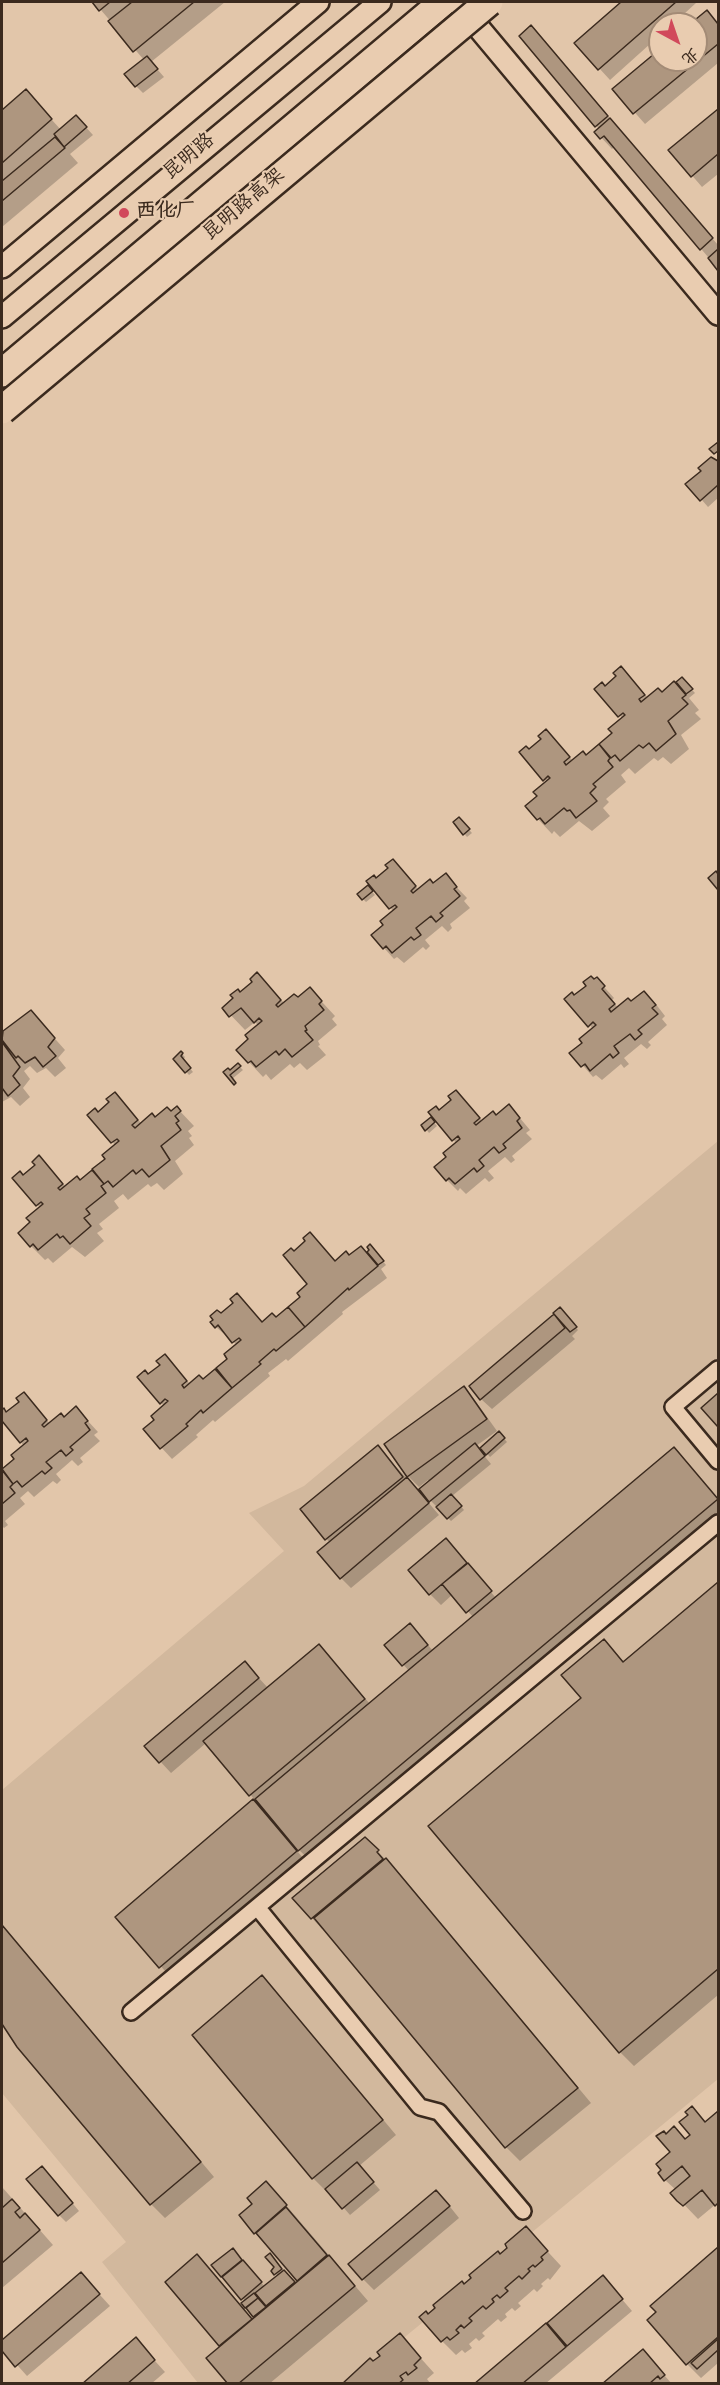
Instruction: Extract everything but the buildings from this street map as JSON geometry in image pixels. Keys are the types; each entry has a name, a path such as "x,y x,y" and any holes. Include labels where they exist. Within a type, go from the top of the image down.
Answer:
{"highway":[{"name":"昆明路高架","path":"2,373 443,2"},
{"name":"昆明路高架","path":"2,410 489,2"}],"main road":[{"name":"昆明路","path":"2,267 318,2"},
{"name":"昆明路","path":"2,317 380,2"},
{"path":"457,2 718,314"}],"street":[{"path":"718,1369 673,1407 718,1461"},
{"path":"131,2012 718,1523"},
{"path":"257,1907 420,2107 439,2112 523,2211"}],"shaded area":[{"path":"718,1141 718,2079 349,2383 198,2383 102,2262 126,2242 2,2093 2,1790 284,1551 249,1513 304,1486"}],"place":[{"name":"西化厂","path":"124,213"}]}
